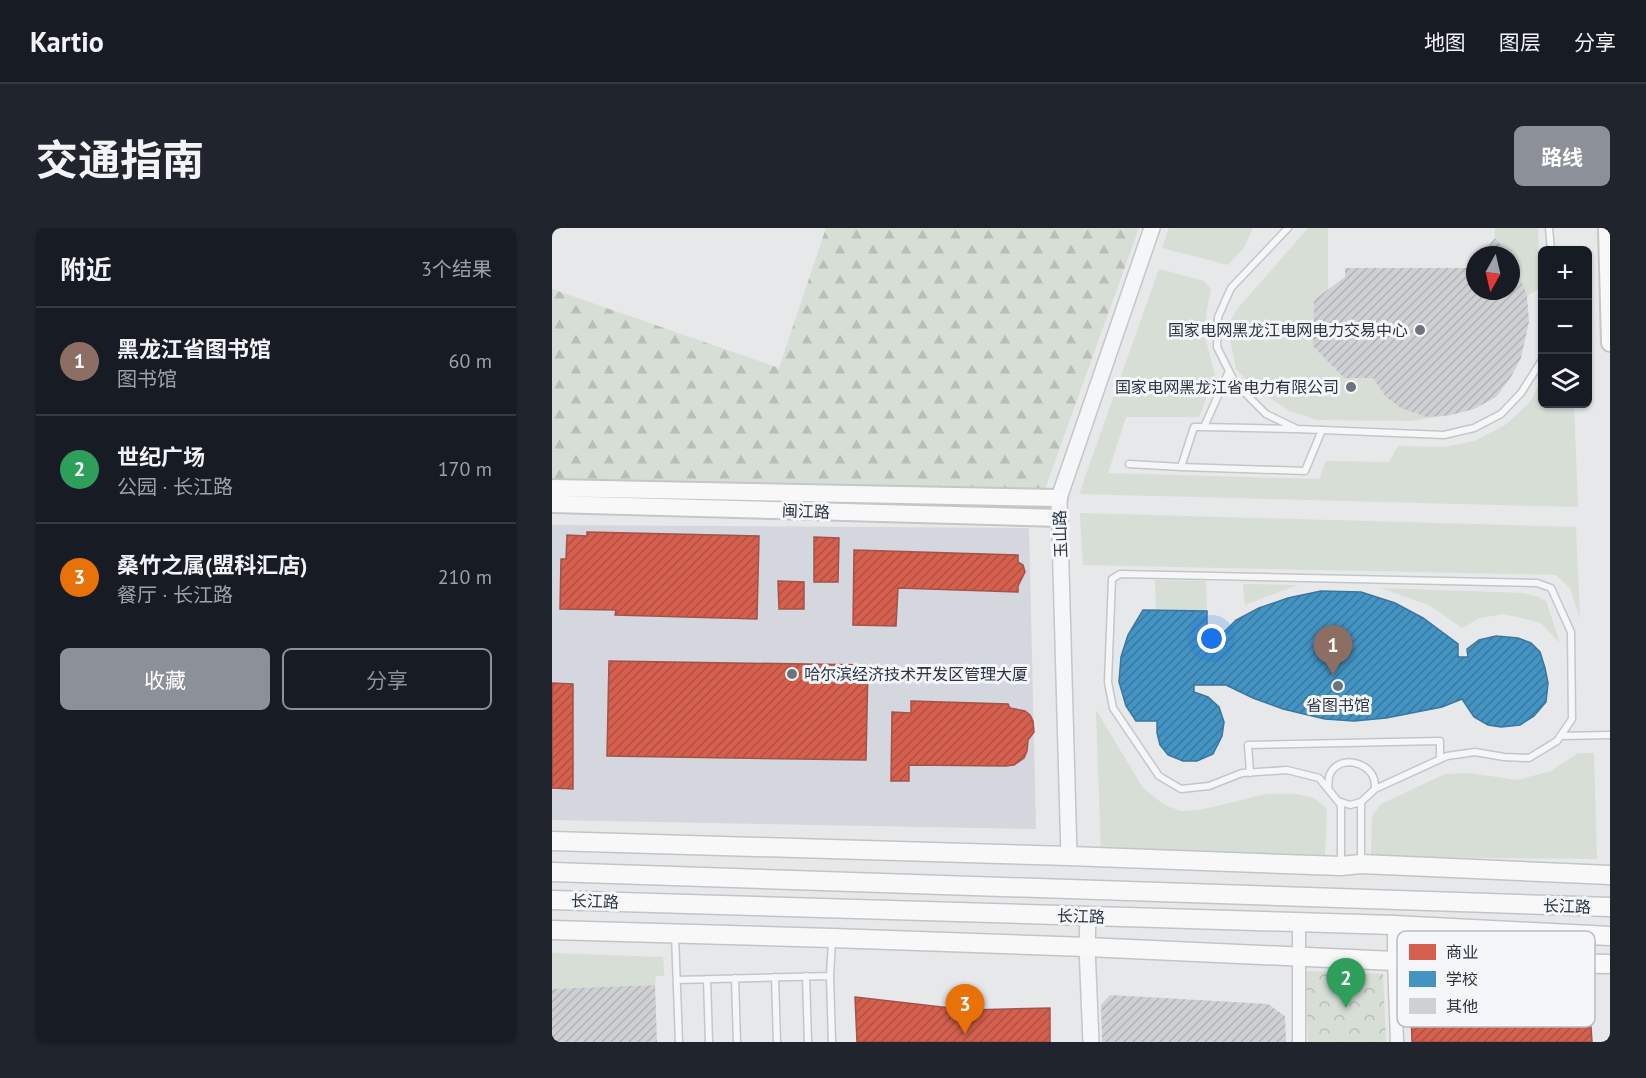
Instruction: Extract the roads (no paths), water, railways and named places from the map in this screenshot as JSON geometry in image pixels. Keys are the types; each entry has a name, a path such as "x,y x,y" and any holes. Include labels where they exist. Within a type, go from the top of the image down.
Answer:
{"main road":[{"path":"1607,228 1610,343"},
{"name":"闽江路","path":"552,488 1059,498"},
{"name":"闽江路","path":"552,504 1060,518"},
{"path":"552,841 1070,855 1341,866 1361,864 1610,875"},
{"name":"长江路","path":"552,872 1610,907"},
{"name":"长江路","path":"552,900 1394,925 1512,931"},
{"path":"552,930 1087,947 1397,961"},
{"name":"长江路","path":"1595,935 1610,936"},
{"path":"1595,964 1610,964"}],"street":[{"name":"玉山路","path":"1070,855 1059,498 1152,228"},
{"path":"1088,916 1091,1042"},
{"path":"1299,922 1299,1042"},
{"path":"1394,925 1397,1042"}],"lane":[{"path":"1288,228 1231,288 1218,317 1217,347 1235,383 1266,414 1298,429"},
{"path":"1549,228 1551,246"},
{"path":"1181,467 1194,427 1444,435 1474,428 1501,414 1521,393 1538,366"},
{"path":"1204,427 1229,371"},
{"path":"1129,464 1305,471 1322,430"},
{"path":"1338,801 1350,805 1361,802 1375,789 1447,756 1475,752 1529,758 1557,741 1572,719 1571,632 1551,588 1537,583 1120,574 1112,579 1108,682 1113,708 1159,776 1181,789 1209,786 1250,772 1287,770 1319,778 1341,805 1341,866"},
{"path":"1560,736 1610,735"},
{"path":"1250,772 1248,745 1440,741 1440,759"},
{"path":"1328,788 1330,774 1339,765 1351,762 1365,767 1374,778 1375,789"},
{"path":"1361,802 1361,864"},
{"path":"675,935 679,1042"},
{"path":"832,938 830,976 832,1042"},
{"path":"806,976 808,1042"},
{"path":"677,980 830,976"},
{"path":"775,977 777,1042"},
{"path":"735,978 737,1042"},
{"path":"707,979 709,1042"}],"place":[{"name":"国家电网黑龙江电网电力交易中心","path":"1420,330"},
{"name":"国家电网黑龙江省电力有限公司","path":"1351,387"},
{"name":"哈尔滨经济技术开发区管理大厦","path":"792,674"},
{"name":"黑龙江省图书馆","path":"1333,675"},
{"name":"省图书馆","path":"1338,686"},
{"name":"世纪广场","path":"1346,1008"},
{"name":"桑竹之属(盟科汇店)","path":"965,1034"}]}
